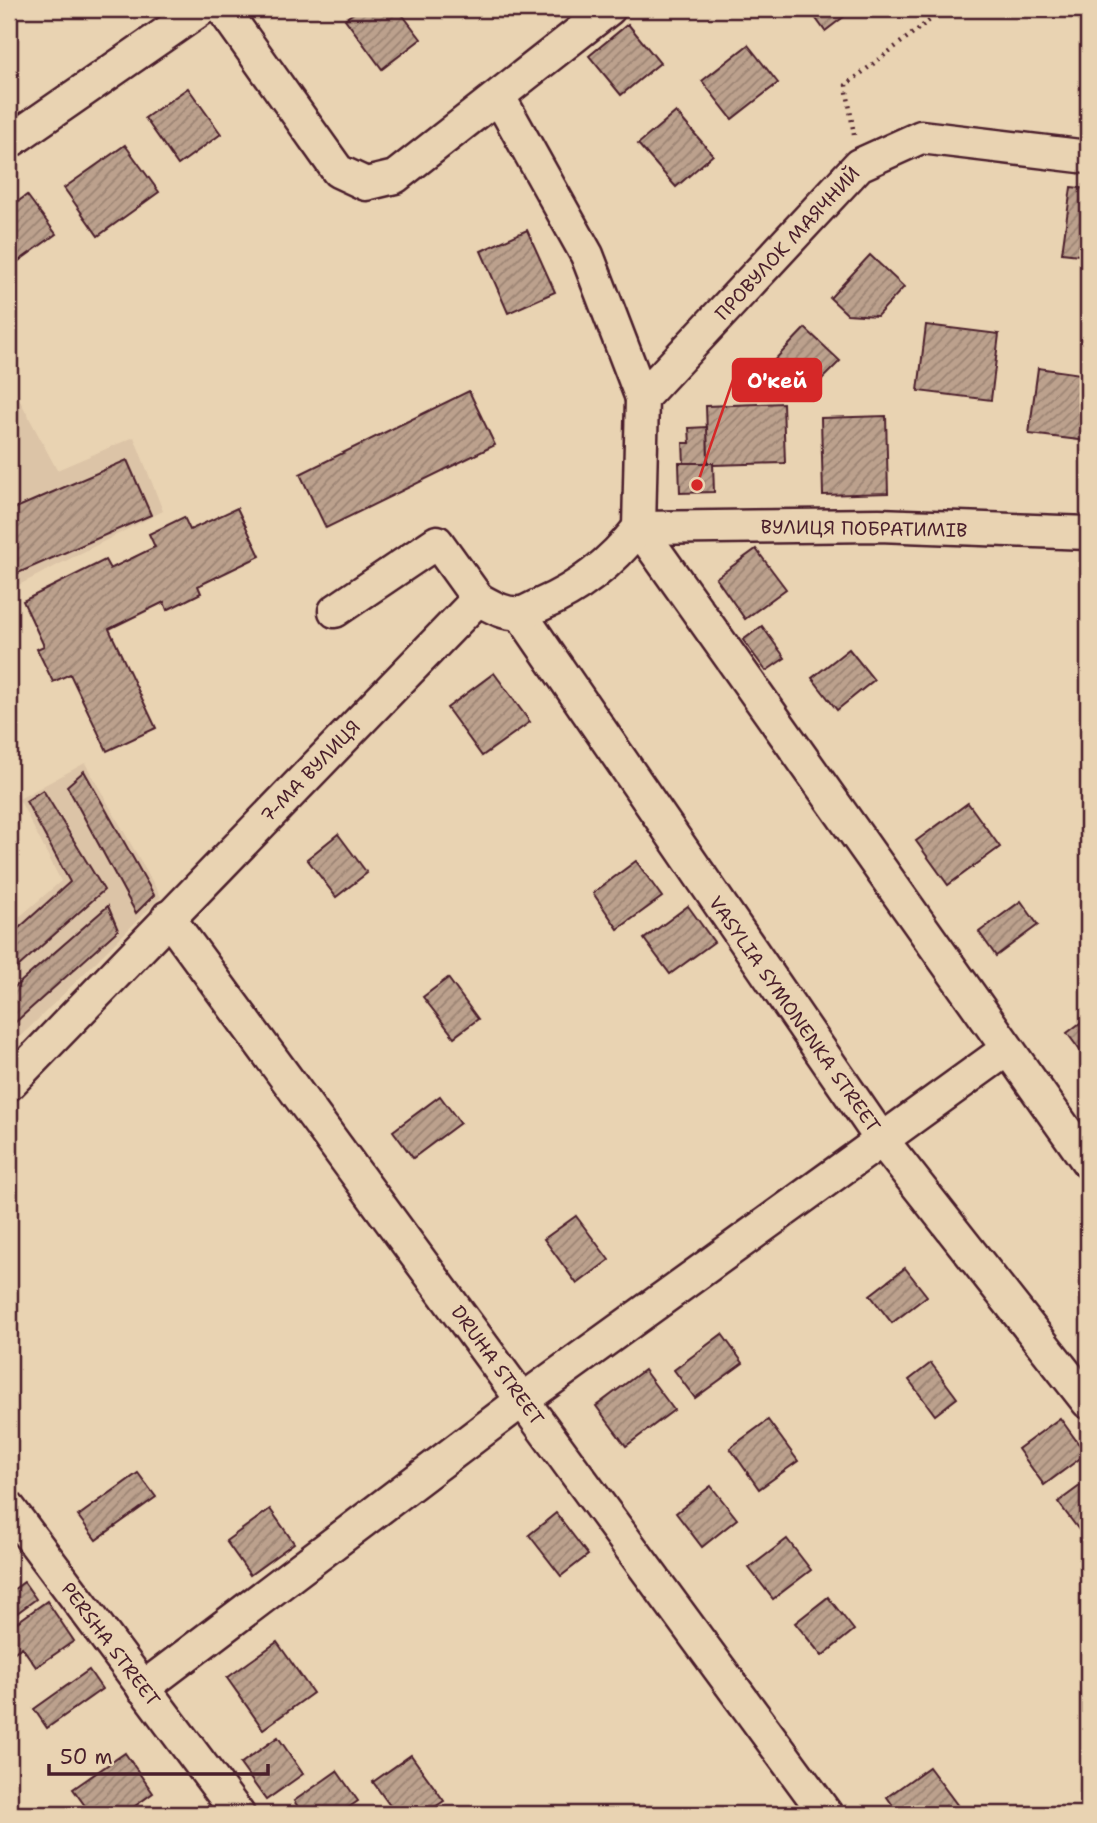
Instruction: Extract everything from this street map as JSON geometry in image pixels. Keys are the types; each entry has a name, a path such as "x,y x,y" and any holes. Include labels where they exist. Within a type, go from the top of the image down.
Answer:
{"street":[{"path":"9,142 201,9"},
{"path":"223,9 338,171 366,184 395,177 609,9"},
{"path":"335,611 437,542 478,599 498,610 520,613 554,599 590,578 621,551 639,527 642,398 587,255 499,97"},
{"name":"ПРОВУЛОК МАЯЧНИЙ","path":"642,398 859,165 921,137 1088,157"},
{"name":"ВУЛИЦЯ ПОБРАТИМІВ","path":"639,527 879,525 1088,533"},
{"path":"639,527 1006,1051 1088,1162"},
{"name":"7-МА ВУЛИЦЯ","path":"9,1084 478,599"},
{"name":"VASYLIA SYMONENKA STREET","path":"520,613 881,1139 1088,1402"},
{"name":"DRUHA STREET","path":"169,917 826,1814"},
{"path":"143,1688 524,1399 1006,1051"},
{"name":"PERSHA STREET","path":"9,1508 238,1814"}],"path":[{"path":"859,165 846,85 944,9"}],"shaded area":[{"path":"18,397 57,470 134,437 163,511 9,590 9,403"},
{"path":"85,763 161,897 9,1048 9,926 61,881 19,799"}],"building":[{"path":"359,9 398,9 421,39 382,69 345,19"},
{"path":"809,9 854,9 825,31"},
{"path":"628,24 660,63 621,95 589,56"},
{"path":"748,45 778,83 732,119 702,81"},
{"path":"188,88 221,134 178,165 145,118"},
{"path":"676,112 713,155 676,187 638,144"},
{"path":"125,145 159,192 98,236 64,188"},
{"path":"1071,187 1088,189 1088,256 1062,253"},
{"path":"27,195 56,234 9,268 9,208"},
{"path":"527,230 555,292 508,313 481,251"},
{"path":"870,255 904,287 877,316 847,314 830,298"},
{"path":"926,325 999,334 991,400 918,391"},
{"path":"805,328 840,361 815,386 783,385 766,369"},
{"path":"1038,368 1088,375 1088,441 1029,434"},
{"path":"469,391 495,445 326,528 300,474"},
{"path":"783,403 785,463 708,463 706,406"},
{"path":"886,416 888,493 823,495 821,418"},
{"path":"707,427 708,463 684,464 683,443 690,443 689,428"},
{"path":"127,460 151,515 9,577 9,511"},
{"path":"679,463 713,463 714,492 680,493"},
{"path":"237,508 260,556 198,586 201,593 167,610 164,602 109,629 156,728 107,751 70,674 53,682 37,649 44,646 23,601 105,560 110,569 155,547 149,534 184,517 190,530"},
{"path":"756,549 786,589 745,619 716,578"},
{"path":"762,626 785,658 766,671 743,640"},
{"path":"849,649 874,680 837,710 812,678"},
{"path":"494,673 530,722 482,756 447,708"},
{"path":"84,771 154,895 136,913 67,786"},
{"path":"43,790 104,890 9,975 9,937 70,882 26,801"},
{"path":"968,803 1000,847 948,885 916,841"},
{"path":"338,834 367,873 336,897 307,859"},
{"path":"636,861 662,897 618,929 593,893"},
{"path":"1021,901 1038,925 996,956 979,932"},
{"path":"108,906 118,930 9,1028 9,992"},
{"path":"688,906 714,942 670,974 644,939"},
{"path":"448,978 478,1019 454,1037 423,997"},
{"path":"1088,1017 1088,1061 1067,1033"},
{"path":"440,1096 460,1123 413,1158 393,1131"},
{"path":"576,1216 609,1260 577,1284 544,1239"},
{"path":"905,1268 927,1296 892,1323 870,1295"},
{"path":"722,1334 743,1363 695,1398 674,1370"},
{"path":"931,1363 957,1398 935,1415 909,1380"},
{"path":"644,1370 674,1410 626,1446 596,1406"},
{"path":"1060,1418 1086,1454 1044,1485 1018,1449"},
{"path":"768,1420 798,1461 759,1489 730,1448"},
{"path":"138,1473 156,1497 96,1540 78,1516"},
{"path":"1088,1480 1088,1530 1082,1534 1058,1502"},
{"path":"711,1486 737,1519 702,1547 676,1513"},
{"path":"270,1509 294,1543 250,1575 226,1541"},
{"path":"556,1513 588,1555 561,1576 529,1535"},
{"path":"787,1539 811,1570 773,1599 749,1568"},
{"path":"24,1582 36,1599 9,1619 9,1593"},
{"path":"828,1597 854,1630 822,1656 795,1623"},
{"path":"47,1601 74,1641 36,1667 22,1647 9,1656 9,1628"},
{"path":"277,1642 313,1693 263,1729 227,1678"},
{"path":"89,1670 102,1689 47,1728 34,1709"},
{"path":"278,1737 303,1774 266,1800 240,1764"},
{"path":"125,1753 153,1793 124,1814 91,1814 73,1789"},
{"path":"411,1755 444,1801 424,1814 396,1814 373,1782"},
{"path":"929,1767 964,1814 899,1814 887,1797"},
{"path":"337,1771 358,1801 339,1814 303,1814 294,1801"}],"place":[{"name":"О'кей","path":"697,485"}]}
